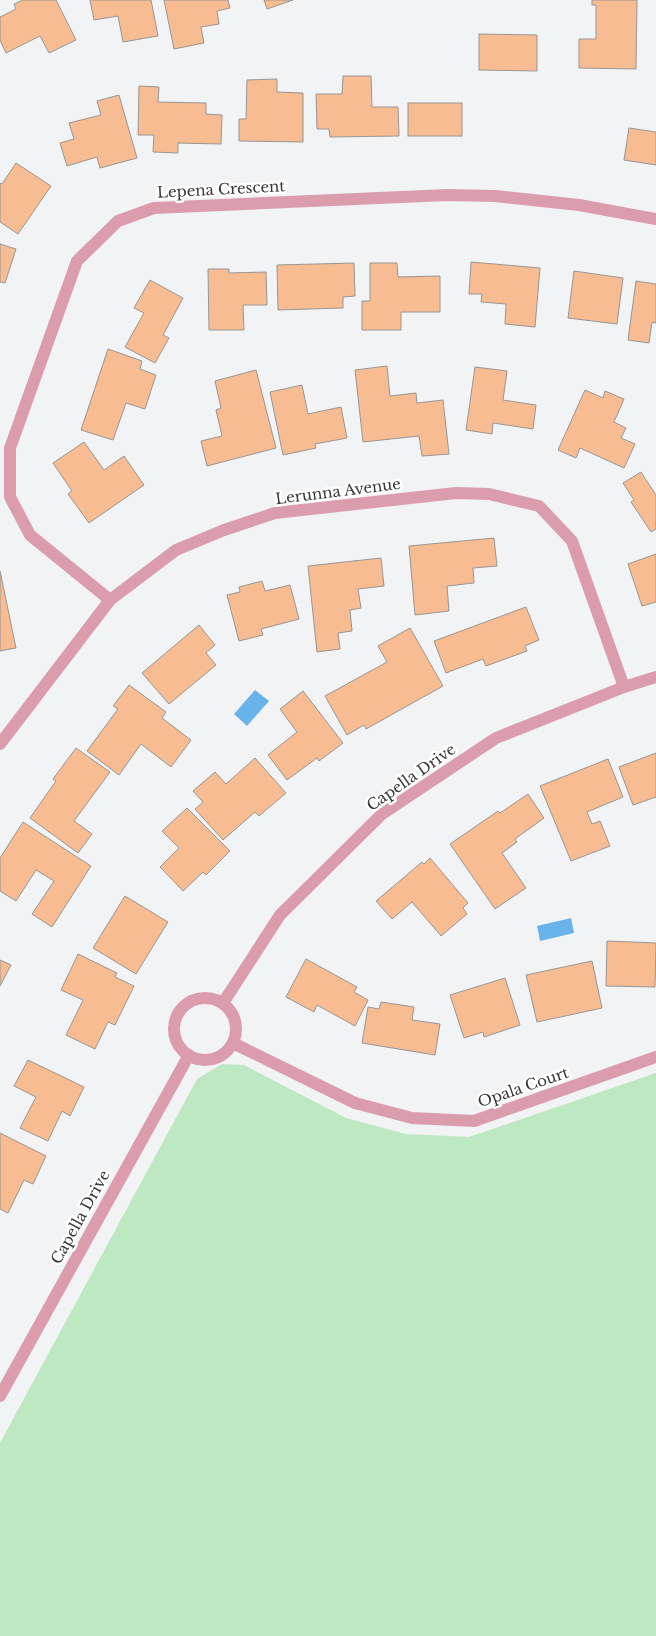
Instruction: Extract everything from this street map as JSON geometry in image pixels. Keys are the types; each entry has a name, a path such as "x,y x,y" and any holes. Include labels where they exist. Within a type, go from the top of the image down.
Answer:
{"street":[{"name":"Lepena Crescent","path":"110,600 30,535 10,497 10,448 77,260 118,222 154,208 447,195 495,196 579,205 656,220"},
{"name":"Lerunna Avenue","path":"0,744 110,600 176,550 224,530 275,513 456,493 489,494 539,506 572,541 624,687"},
{"name":"Capella Drive","path":"223,1003 280,915 382,814 496,738 624,687 656,677"},
{"path":"204,998 214,999 223,1003 230,1009 236,1026 233,1043 227,1051 218,1057 208,1060 198,1059 181,1049 176,1040 175,1020 186,1004 194,999 204,998"},
{"name":"Opala Court","path":"233,1043 355,1103 412,1118 474,1121 656,1057"},
{"name":"Capella Drive","path":"0,1396 189,1055"}],"green space":[{"path":"222,1064 244,1065 346,1118 406,1134 469,1137 656,1073 656,1636 0,1636 0,1443 197,1079"}],"water":[{"path":"255,690 269,701 247,726 234,714"},
{"path":"571,918 574,933 540,941 537,926"}],"building":[{"path":"23,0 56,0 76,40 49,53 40,36 6,53 0,40 0,17 16,9 14,4"},
{"path":"90,0 151,0 158,36 123,42 118,16 94,20"},
{"path":"164,0 228,0 230,8 217,11 219,24 201,27 204,43 174,49"},
{"path":"264,0 293,0 267,9"},
{"path":"592,0 637,0 636,69 579,68 579,39 596,39 596,5 592,5"},
{"path":"479,34 537,35 537,71 479,70"},
{"path":"343,76 371,76 372,107 398,107 399,136 330,137 329,129 317,129 316,94 342,94"},
{"path":"277,79 277,92 303,93 303,142 239,141 239,119 246,119 247,80"},
{"path":"139,86 159,87 158,102 206,103 206,114 222,115 221,144 178,143 178,153 153,152 154,135 138,135"},
{"path":"119,95 137,158 100,168 97,157 67,166 60,143 74,139 69,123 101,115 97,101"},
{"path":"408,103 462,103 462,136 408,136"},
{"path":"629,128 656,132 656,165 624,160"},
{"path":"16,163 51,186 18,234 0,222 0,183 2,184"},
{"path":"0,244 16,249 5,283 0,282"},
{"path":"471,262 540,268 535,327 505,324 506,304 481,302 482,294 469,294"},
{"path":"354,263 355,296 343,297 343,308 278,310 277,265"},
{"path":"370,263 397,263 398,277 440,276 440,312 401,312 401,330 362,330 362,301 370,301"},
{"path":"208,269 229,269 229,273 266,272 267,305 243,305 244,330 209,330"},
{"path":"574,271 623,278 617,324 568,318"},
{"path":"150,280 183,298 163,335 169,338 155,363 125,347 144,313 134,308"},
{"path":"636,281 656,284 656,323 652,322 649,343 628,340"},
{"path":"108,349 142,361 140,369 156,375 145,409 126,403 113,440 81,430"},
{"path":"387,366 390,396 416,393 417,403 443,400 449,454 422,456 419,436 363,442 355,370"},
{"path":"475,367 507,371 503,400 536,405 533,429 493,423 492,434 466,430"},
{"path":"256,370 276,448 207,466 201,441 222,436 216,410 221,408 215,381"},
{"path":"302,385 308,414 341,407 347,438 315,444 316,448 283,455 270,392"},
{"path":"585,390 603,398 605,391 624,399 614,422 626,428 621,438 635,444 624,468 580,448 576,458 558,450"},
{"path":"84,442 104,470 124,456 144,485 89,523 68,494 72,491 53,463"},
{"path":"641,472 656,495 656,529 651,532 631,502 634,500 623,483"},
{"path":"494,538 497,566 473,568 474,583 447,586 449,611 415,615 409,546"},
{"path":"656,554 656,602 642,606 628,564"},
{"path":"381,558 384,586 358,589 361,608 350,610 352,631 338,633 340,649 317,652 308,566"},
{"path":"0,571 16,648 0,651"},
{"path":"262,581 265,591 290,585 299,619 261,629 263,635 239,641 227,595 240,592 239,587"},
{"path":"526,607 539,640 525,646 527,651 486,666 483,659 446,673 434,641"},
{"path":"199,625 215,645 206,653 216,665 169,704 142,673"},
{"path":"410,628 443,686 366,729 364,725 347,735 325,696 387,662 378,646"},
{"path":"129,685 166,712 162,718 191,740 171,767 141,744 119,775 87,751 118,709 113,706"},
{"path":"303,691 343,743 319,761 317,758 287,780 268,755 297,732 280,709"},
{"path":"76,748 110,772 74,821 92,834 78,853 30,818 56,781 53,779"},
{"path":"656,753 656,797 633,805 619,767"},
{"path":"255,758 286,793 259,816 255,812 223,840 195,809 203,802 193,791 215,772 226,784"},
{"path":"608,759 623,797 587,812 592,824 600,821 610,846 571,861 540,786"},
{"path":"528,794 544,818 515,839 517,842 502,853 526,888 495,909 450,844 498,811 500,813"},
{"path":"187,808 230,851 206,875 203,872 183,891 160,867 179,848 162,831"},
{"path":"23,822 91,866 52,927 32,914 54,881 36,870 16,901 0,891 0,858"},
{"path":"430,858 468,903 463,908 467,914 441,936 412,902 392,919 376,901 422,862 424,864"},
{"path":"125,896 168,922 136,974 93,948"},
{"path":"607,941 656,943 655,987 606,986"},
{"path":"78,954 117,973 115,977 134,986 115,1025 108,1022 95,1049 66,1035 83,1000 61,990"},
{"path":"306,959 357,987 354,992 368,1000 355,1026 317,1005 314,1012 286,997"},
{"path":"0,960 11,965 0,986"},
{"path":"592,961 602,1008 537,1022 526,975"},
{"path":"505,978 520,1025 484,1037 483,1032 464,1038 450,995"},
{"path":"381,1002 414,1007 412,1020 440,1024 435,1055 362,1043 368,1007 379,1009"},
{"path":"28,1060 84,1087 70,1116 62,1111 48,1141 20,1128 36,1097 14,1086"},
{"path":"0,1133 46,1156 33,1184 24,1180 8,1213 0,1209"}]}
